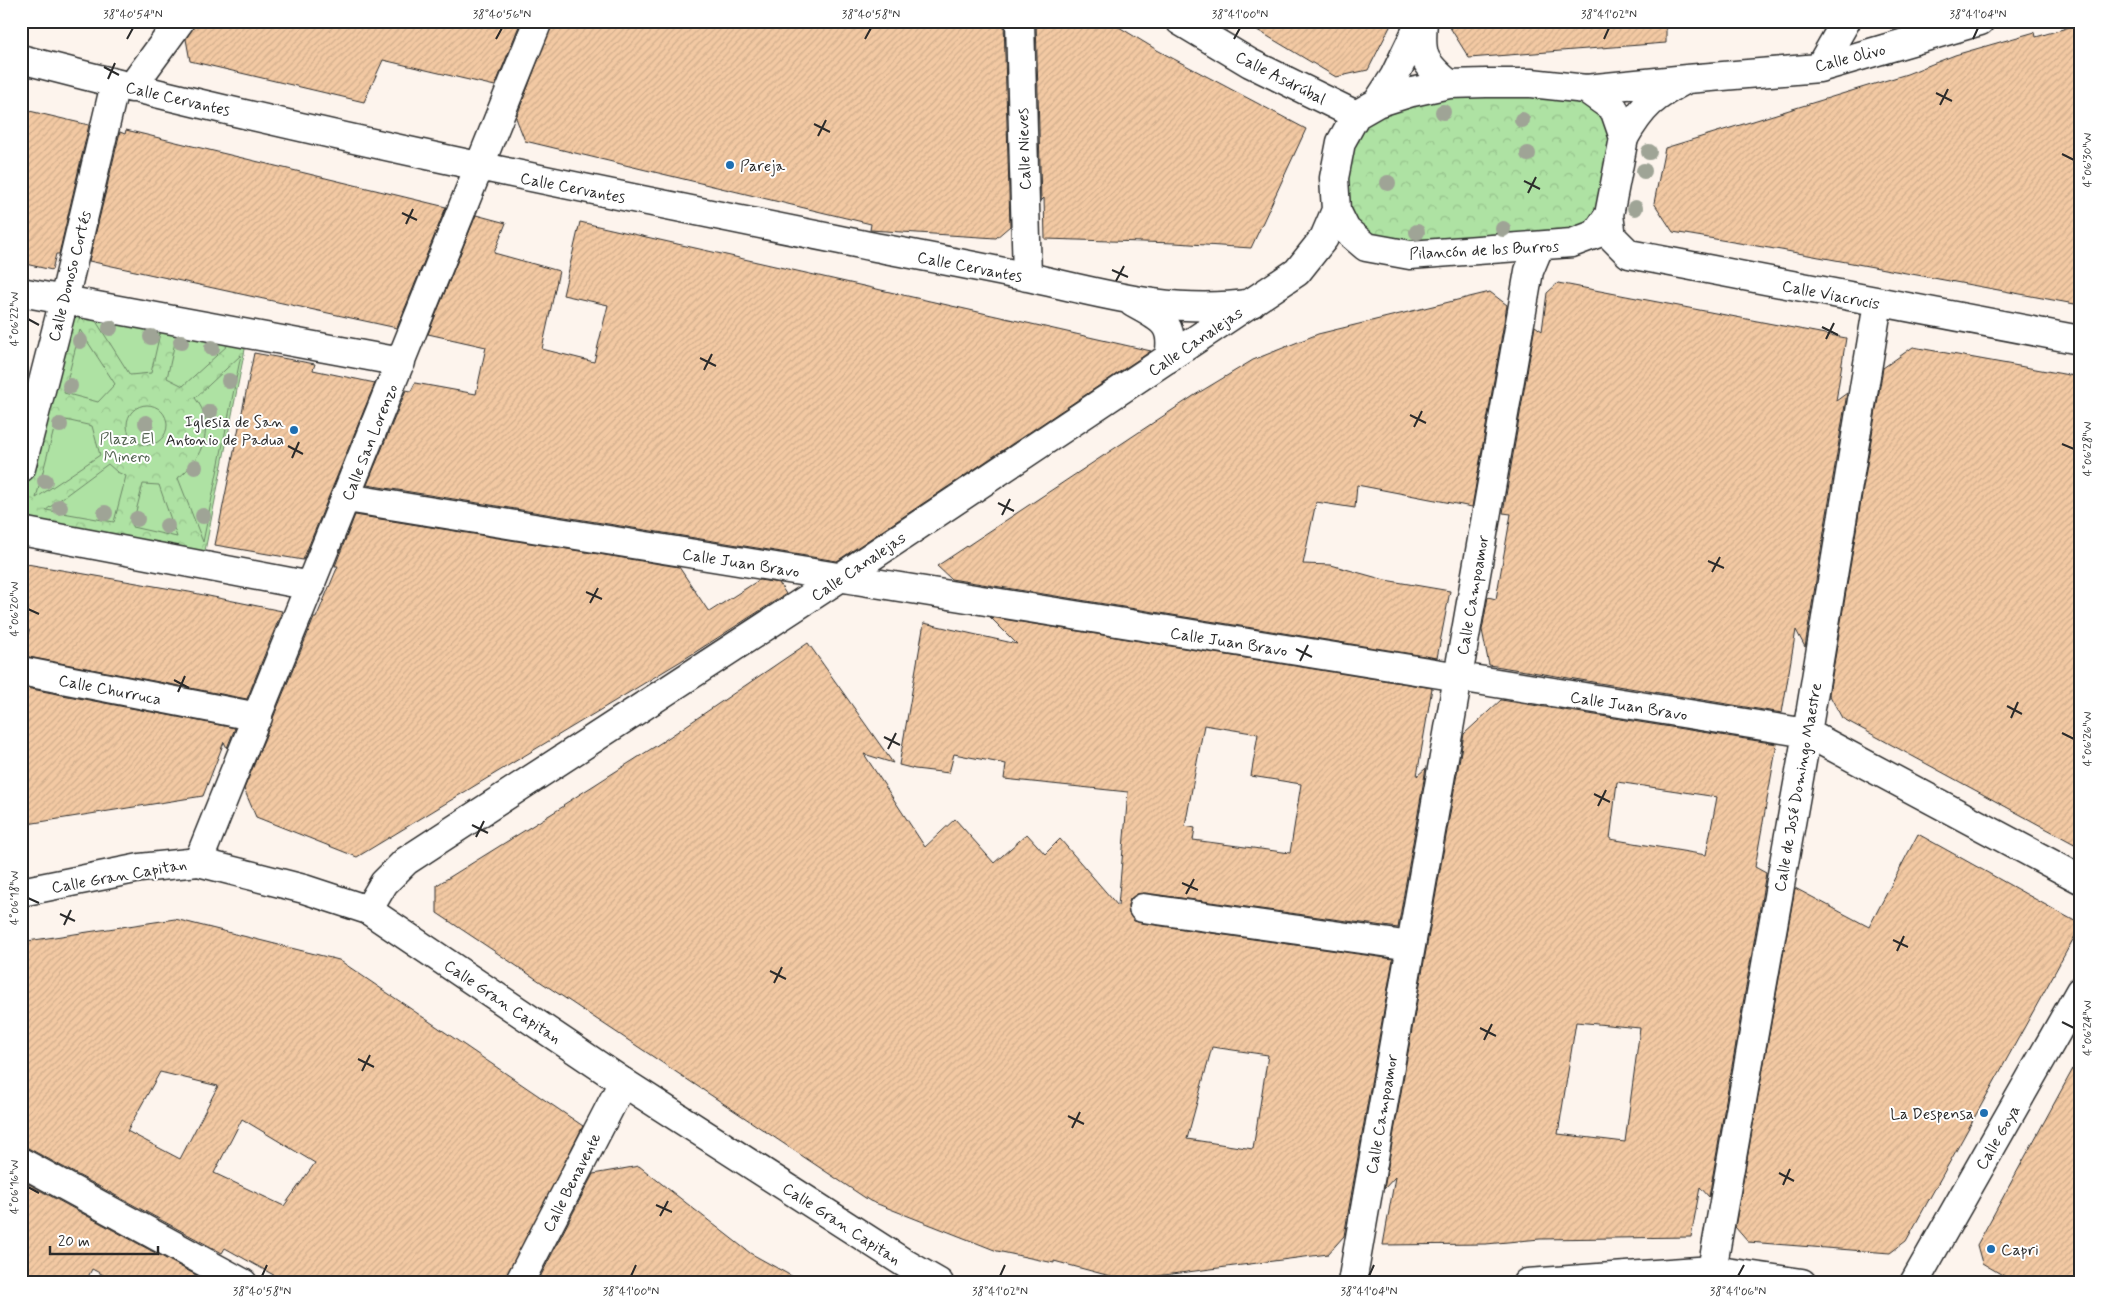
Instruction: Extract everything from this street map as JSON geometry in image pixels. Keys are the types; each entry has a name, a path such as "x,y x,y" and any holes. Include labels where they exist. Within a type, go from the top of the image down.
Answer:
{"street":[{"path":"123,86 180,21"},
{"name":"Calle San Lorenzo","path":"198,862 347,498 538,21"},
{"name":"Calle Nieves","path":"1020,21 1027,277"},
{"name":"Calle Asdrúbal","path":"1180,21 1250,62 1367,109"},
{"path":"1422,21 1421,48 1431,69 1449,84"},
{"name":"Pilancón de los Burros","path":"1422,21 1394,77 1341,142 1334,178 1336,210 1346,230 1366,247 1410,255 1539,247 1572,243 1596,234 1609,215 1624,138"},
{"path":"1820,68 1846,21"},
{"name":"Calle Olivo","path":"1586,88 1820,68 1980,21"},
{"name":"Calle Cervantes","path":"21,59 123,86 479,168 1027,277 1127,300 1177,306 1219,308 1252,302"},
{"name":"Calle Olivo","path":"1624,138 1639,112 1662,92 1687,79"},
{"path":"1367,109 1449,84 1531,83 1586,88 1614,109 1624,138"},
{"name":"Calle Donoso Cortés","path":"23,455 123,86"},
{"name":"Calle Canalejas","path":"368,910 384,883 406,861 841,578 1297,272 1324,238 1336,210"},
{"name":"Calle Viacrucis","path":"1609,215 1612,237 1629,254 2080,340"},
{"name":"Calle Campoamor","path":"1352,1283 1529,271 1539,247"},
{"path":"21,292 401,362"},
{"name":"Calle Cervantes","path":"1127,300 1153,314 1170,330 1172,339 1169,358"},
{"name":"Calle de José Domingo Maestre","path":"1712,1270 1807,733 1878,303"},
{"name":"Calle Juan Bravo","path":"347,498 1807,733 2080,878"},
{"path":"21,531 311,586"},
{"name":"Calle Churruca","path":"21,671 258,717"},
{"name":"Calle Gran Capitan","path":"21,892 140,868 198,862 296,887 368,910 623,1082 935,1283 939,1283"},
{"path":"1143,908 1410,946"},
{"name":"Calle Goya","path":"1914,1283 2080,991"},
{"name":"Calle Benavente","path":"519,1283 623,1082"},
{"path":"21,1162 230,1280"},
{"path":"1528,1283 1712,1270 1802,1283"}],"green space":[{"path":"1586,89 1624,138 1596,234 1366,247 1334,178 1341,142 1412,92"},
{"name":"Plaza El Minero","path":"64,300 248,334 202,566 21,531 21,468"},
{"path":"94,318 160,333 151,373 130,375"},
{"path":"80,330 115,384 98,402 64,393"},
{"path":"177,333 228,345 183,386 167,378"},
{"path":"241,355 203,542 178,478 194,462 204,441 205,419 202,408 195,398"},
{"path":"151,405 158,408 164,414 167,425 166,433 158,442 151,445 143,445 136,442 128,433 127,421 130,414 139,406"},
{"path":"57,418 92,426 100,455 36,498"},
{"path":"108,464 117,472 126,476 114,522 46,510"},
{"path":"143,484 159,485 177,537 132,527"}],"building":[{"path":"195,21 521,21 495,86 383,60 364,102 190,61 186,39"},
{"path":"553,21 1004,21 1010,226 996,238 870,230 871,224 525,141 516,118"},
{"path":"1036,21 1109,21 1157,50 1306,129 1251,248 1175,243 1045,239 1044,198 1041,201"},
{"path":"1242,21 1393,21 1368,70 1336,77"},
{"path":"1446,21 1666,21 1666,43 1469,58"},
{"path":"2080,24 2080,305 1673,232 1654,203 1665,148 1907,74 1955,55 2035,32 2036,37"},
{"path":"21,109 89,125 59,254 56,254 52,270 21,263"},
{"path":"126,130 446,207 397,328 89,261 120,132 125,134"},
{"path":"476,215 506,223 494,253 559,271 542,349 594,362 608,305 563,295 580,222 1151,351 837,561 367,485 406,390 411,391 415,383 476,394 486,347 428,334"},
{"path":"1558,283 1846,338 1836,401 1847,393 1805,647 1796,630 1782,713 1489,665 1482,630 1488,597 1496,599 1511,514 1503,513 1535,326 1542,331 1547,293"},
{"path":"1490,292 1507,305 1472,507 1357,485 1355,508 1316,502 1303,564 1331,565 1385,580 1450,591 1437,658 951,579 937,566 1195,395 1253,360 1318,334"},
{"path":"1913,347 2080,377 2080,847 1842,718 1829,694 1883,368"},
{"name":"Iglesia de San Antonio de Padua","path":"254,353 315,364 313,370 375,383 303,560 215,545"},
{"path":"355,515 679,567 709,612 759,580 779,583 786,594 686,658 357,857 256,817 244,789 314,618 316,618 338,566 335,566"},
{"path":"21,563 189,592 282,611 247,699 24,656 29,630 21,627"},
{"path":"990,617 1432,688 1417,776 1426,768 1398,928 1145,893 1137,894 1130,899 1128,905 1129,914 1134,921 1141,923 1393,959 1344,1236 1328,1254 1125,1280 1054,1261 1054,1263 997,1251 870,1201 437,913 437,885 564,806 808,643 893,763 864,754 925,847 955,819 994,863 1027,834 1045,854 1060,839 1118,906 1128,792 1004,779 1006,764 954,754 949,773 899,765 924,623 1017,644","holes":["1204,725 1258,734 1251,776 1301,784 1290,853 1193,840 1195,828 1185,826","1212,1047 1268,1055 1253,1149 1187,1139"]},
{"path":"21,687 235,728 227,748 224,742 203,796 21,825"},
{"path":"1501,700 1777,744 1755,867 1766,873 1709,1197 1700,1187 1691,1237 1540,1239 1486,1244 1383,1245 1395,1177 1384,1189 1464,734","holes":["1617,782 1717,797 1706,855 1610,839","1576,1022 1640,1028 1625,1142 1558,1134"]},
{"path":"1918,834 2080,924 2080,927 1906,1241 1890,1253 1748,1242 1735,1227 1795,888 1869,927"},
{"path":"175,919 339,960 583,1126 504,1283 288,1283 225,1248 222,1253 28,1148 21,1146 21,942","holes":["160,1072 218,1086 180,1159 127,1131","242,1119 315,1163 284,1206 214,1173"]},
{"path":"2080,1056 2080,1283 2016,1283 1982,1263 1977,1245"},
{"path":"639,1166 750,1253 804,1283 537,1283 593,1174"},
{"path":"21,1180 207,1281 206,1283 119,1283 92,1269 85,1283 21,1283"}],"place":[{"name":"Pareja","path":"730,165"},
{"name":"Iglesia de San Antonio de Padua","path":"294,430"},
{"name":"La Despensa","path":"1984,1113"},
{"name":"Capri","path":"1991,1249"}]}
